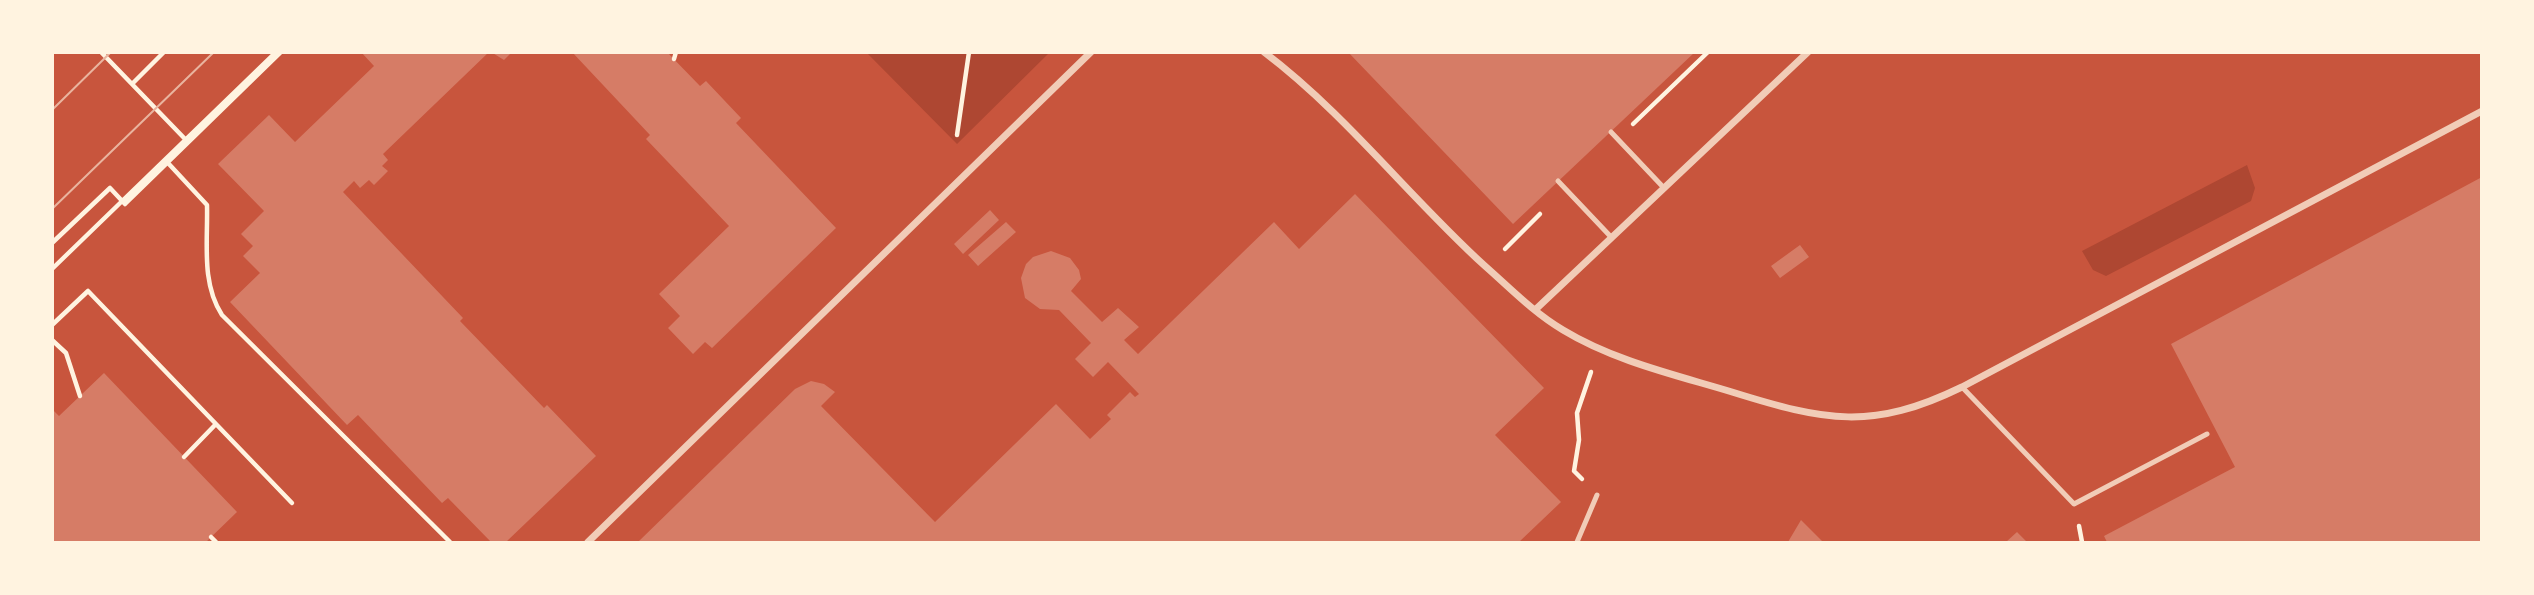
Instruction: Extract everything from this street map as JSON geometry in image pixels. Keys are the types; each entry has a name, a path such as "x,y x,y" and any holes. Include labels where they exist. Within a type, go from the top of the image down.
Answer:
{"street":[{"path":"588,542 1091,52"},
{"path":"1264,52 1314,93 1476,257 1535,310 1563,330 1599,348 1776,406 1829,416 1865,419 1921,407 1962,387 2482,111"},
{"path":"1535,310 1808,52"}],"lane":[{"path":"1611,132 1664,188"},
{"path":"1558,181 1612,238"},
{"path":"1962,387 2074,505 2207,434"},
{"path":"1577,542 1597,495"}],"path":[{"path":"101,52 186,140"},
{"path":"132,84 164,52"},
{"path":"52,269 276,52"},
{"path":"52,243 110,188 125,204 281,52"},
{"path":"674,59 676,52"},
{"path":"957,135 968,52"},
{"path":"1633,124 1709,52"},
{"path":"168,163 207,205 208,280 211,299 222,315 450,542"},
{"path":"1505,249 1540,214"},
{"path":"52,325 88,291 292,503"},
{"path":"52,340 66,353 80,397"},
{"path":"1597,495 1574,471 1578,440 1577,413 1599,348"},
{"path":"184,457 216,424"},
{"path":"211,537 216,542"}],"shaded area":[{"path":"867,53 1049,53 957,144"},
{"path":"2247,165 2255,188 2251,201 2106,276 2093,270 2082,251"}],"building":[{"path":"361,52 489,52 383,154 388,160 382,166 388,171 374,185 369,180 360,188 354,181 343,192 463,318 460,321 544,408 547,405 596,456 506,542 491,542 448,498 442,503 358,415 347,425 230,302 260,273 243,256 253,246 241,234 264,211 218,164 269,115 295,142 374,66"},
{"path":"491,52 512,52 504,60"},
{"path":"572,52 667,52 700,86 706,81 741,118 736,123 836,228 712,348 705,342 693,354 668,328 680,316 659,294 729,226 646,139 650,135"},
{"path":"1348,52 1695,52 1513,224"},
{"path":"2482,177 2482,542 2107,542 2104,536 2235,467 2171,344"},
{"path":"1355,194 1544,388 1495,435 1561,502 1519,542 638,542 795,389 811,381 824,384 835,392 821,406 935,522 1056,404 1090,439 1111,419 1107,415 1130,392 1135,397 1139,394 1108,362 1093,377 1075,359 1091,343 1059,310 1040,309 1025,298 1021,278 1026,264 1033,257 1051,251 1070,258 1079,270 1081,279 1071,291 1102,322 1118,308 1139,327 1124,340 1138,354 1274,222 1299,249"},
{"path":"990,210 999,220 963,254 954,244"},
{"path":"1006,222 1016,232 978,266 968,255"},
{"path":"1800,245 1809,257 1780,278 1771,266"},
{"path":"104,373 237,512 206,542 52,542 52,409 59,416"},
{"path":"1801,520 1823,542 1788,542"},
{"path":"2017,532 2027,542 2006,542"}],"tram line":[{"path":"52,110 111,52"},
{"path":"52,209 214,52"}]}
